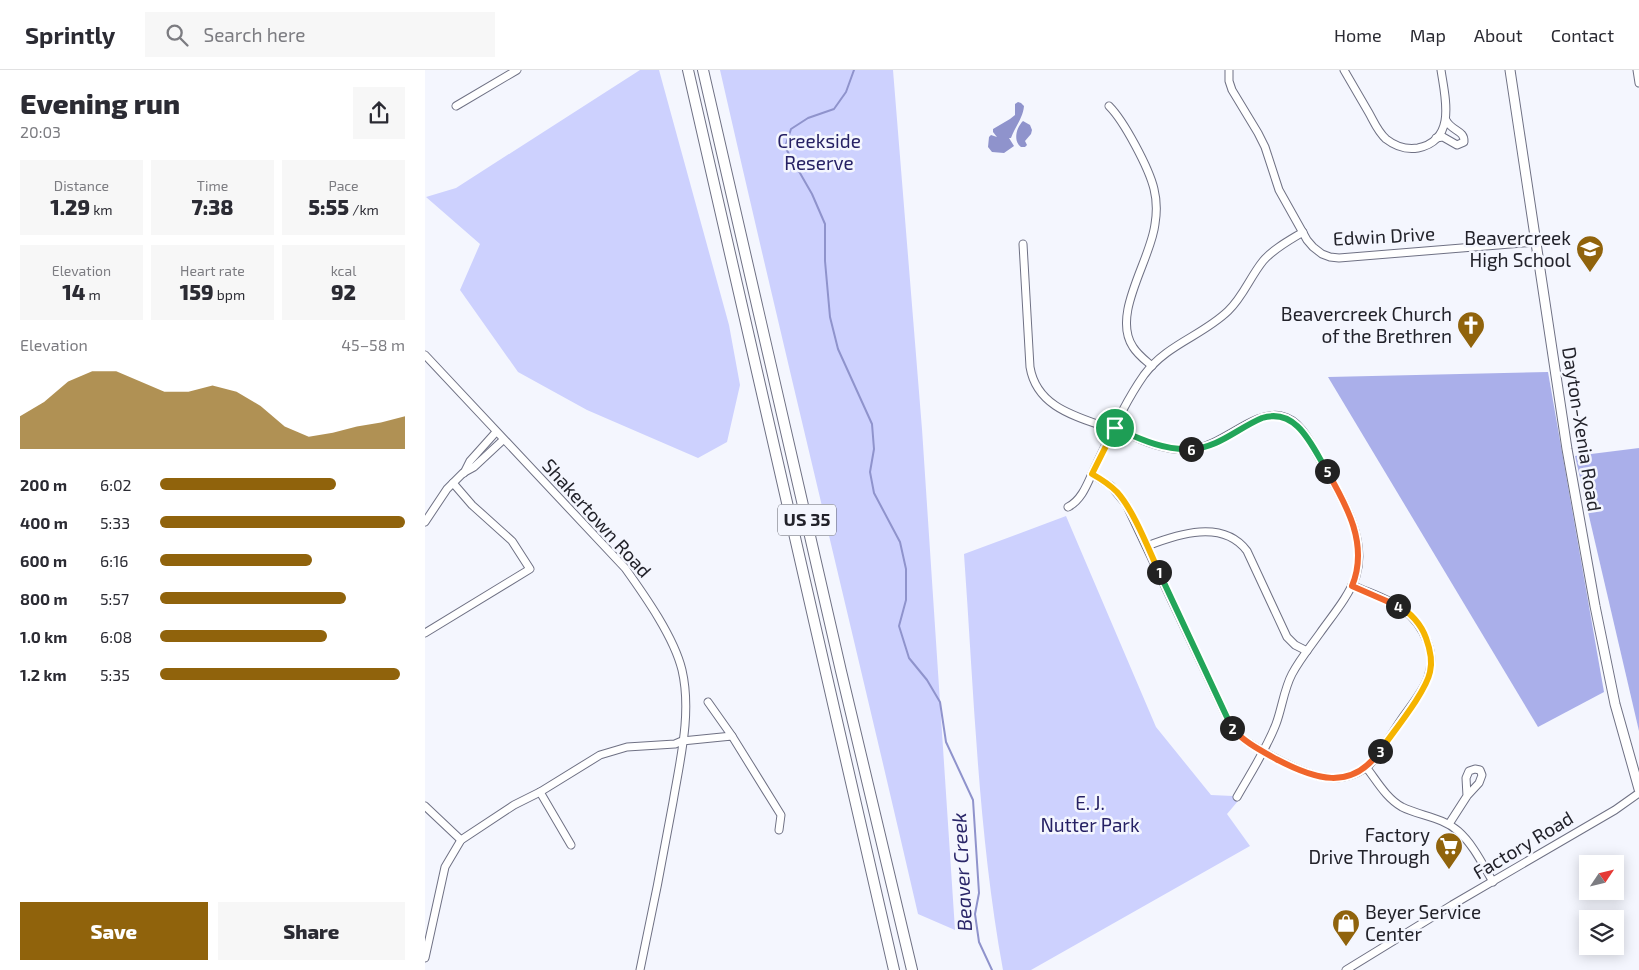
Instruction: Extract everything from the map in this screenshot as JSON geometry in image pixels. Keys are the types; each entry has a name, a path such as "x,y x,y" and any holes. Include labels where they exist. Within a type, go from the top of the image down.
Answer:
{"highway":[{"name":"US 35","path":"688,70 894,970"},
{"name":"US 35","path":"703,70 841,671 912,970"}],"main road":[{"name":"Dayton-Xenia Road","path":"1510,70 1567,449 1604,654 1615,704 1639,791"}],"street":[{"path":"456,106 505,73 517,70"},
{"name":"Edwin Drive","path":"1229,70 1229,81 1232,90 1264,145 1279,190 1310,243 1325,256 1335,258 1536,242"},
{"path":"1344,70 1380,133 1390,142 1403,148 1417,148 1428,144 1443,129 1447,107 1441,70"},
{"path":"1637,70 1639,84"},
{"path":"1109,106 1116,112 1133,144 1151,180 1155,195 1156,215 1153,234 1130,301 1126,324 1128,336 1133,347 1152,366"},
{"path":"1436,138 1443,137 1457,145 1464,142 1462,134 1451,127 1446,120"},
{"path":"1069,507 1078,499 1134,390 1152,366 1173,346 1215,322 1229,310 1263,261 1270,254 1303,232"},
{"path":"1023,244 1030,367 1035,384 1043,396 1059,408 1114,429 1152,443 1187,450 1210,445 1269,415 1293,421 1304,433 1341,495 1351,517 1358,552 1357,573 1352,586 1289,678 1276,724 1263,752 1237,798"},
{"name":"Shakertown Road","path":"425,355 618,560 653,610 679,658 686,692 682,742 659,881 641,970"},
{"path":"463,473 470,460 497,432"},
{"path":"425,522 442,495 453,483 463,473 474,467 503,440"},
{"path":"1092,474 1111,486 1122,498 1147,546 1230,724 1241,738 1263,752 1300,771 1319,777 1343,776 1366,767 1373,760 1425,686 1431,670 1431,658 1424,634 1409,614 1400,607 1352,586"},
{"path":"425,633 530,570 512,541 472,505 453,483"},
{"path":"1147,546 1165,539 1193,533 1215,532 1231,536 1247,551 1287,636 1295,645 1307,651"},
{"path":"708,702 732,736 781,815 779,830"},
{"path":"425,958 445,867 461,840 514,805 540,792 600,755 627,747 675,744 732,736"},
{"path":"1366,767 1385,793 1396,803 1407,809 1449,824 1460,832 1493,882"},
{"name":"Factory Road","path":"1346,970 1615,810 1639,791"},
{"path":"540,792 571,845"},
{"path":"1449,824 1467,796"},
{"path":"425,806 461,840"}],"green space":[{"path":"640,70 659,70 729,325 740,385 727,442 698,458 587,410 518,372 460,290 480,244 426,197 456,188"},
{"name":"Creekside Reserve","path":"720,70 893,70 922,429 955,930 918,914"},
{"name":"E. J. Nutter Park","path":"1066,516 1156,727 1211,795 1233,796 1238,801 1227,814 1250,846 1031,970 1003,970 982,815 964,554"}],"shaded area":[{"path":"1018,102 1024,106 1021,118 1011,138 1009,138 1014,146 1004,153 992,152 988,147 989,137 991,135 997,137 993,129 1015,115 1015,104"},
{"path":"1023,121 1030,125 1032,130 1025,141 1027,145 1021,147 1016,138 1017,131"},
{"path":"1548,372 1604,692 1538,727 1328,377"},
{"path":"1639,448 1639,731 1575,456"}],"waterway":[{"name":"Beaver Creek","path":"854,70 846,92 834,109 808,118 791,129 785,147 812,194 825,224 825,261 830,317 838,349 872,424 874,449 870,472 874,493 900,542 906,569 906,600 899,626 909,658 927,680 940,702 946,742 973,800 979,893 975,914 979,942 992,970"}],"place":[{"name":"Beavercreek High School","path":"1590,273"},
{"name":"Beavercreek Church of the Brethren","path":"1471,349"},
{"name":"Factory Drive Through","path":"1449,870"},
{"name":"Beyer Service Center","path":"1346,947"}],"route":[{"path":"1269,415 1285,417 1293,421 1304,433 1341,495 1351,518 1358,552 1357,573 1352,586 1400,607 1409,614 1424,633 1430,653 1431,670 1425,686 1373,760 1362,770 1337,777 1326,778 1309,775 1263,752 1237,735 1230,724 1126,504 1117,492 1092,474 1115,428 1152,443 1187,450 1210,445 1269,415"}]}
